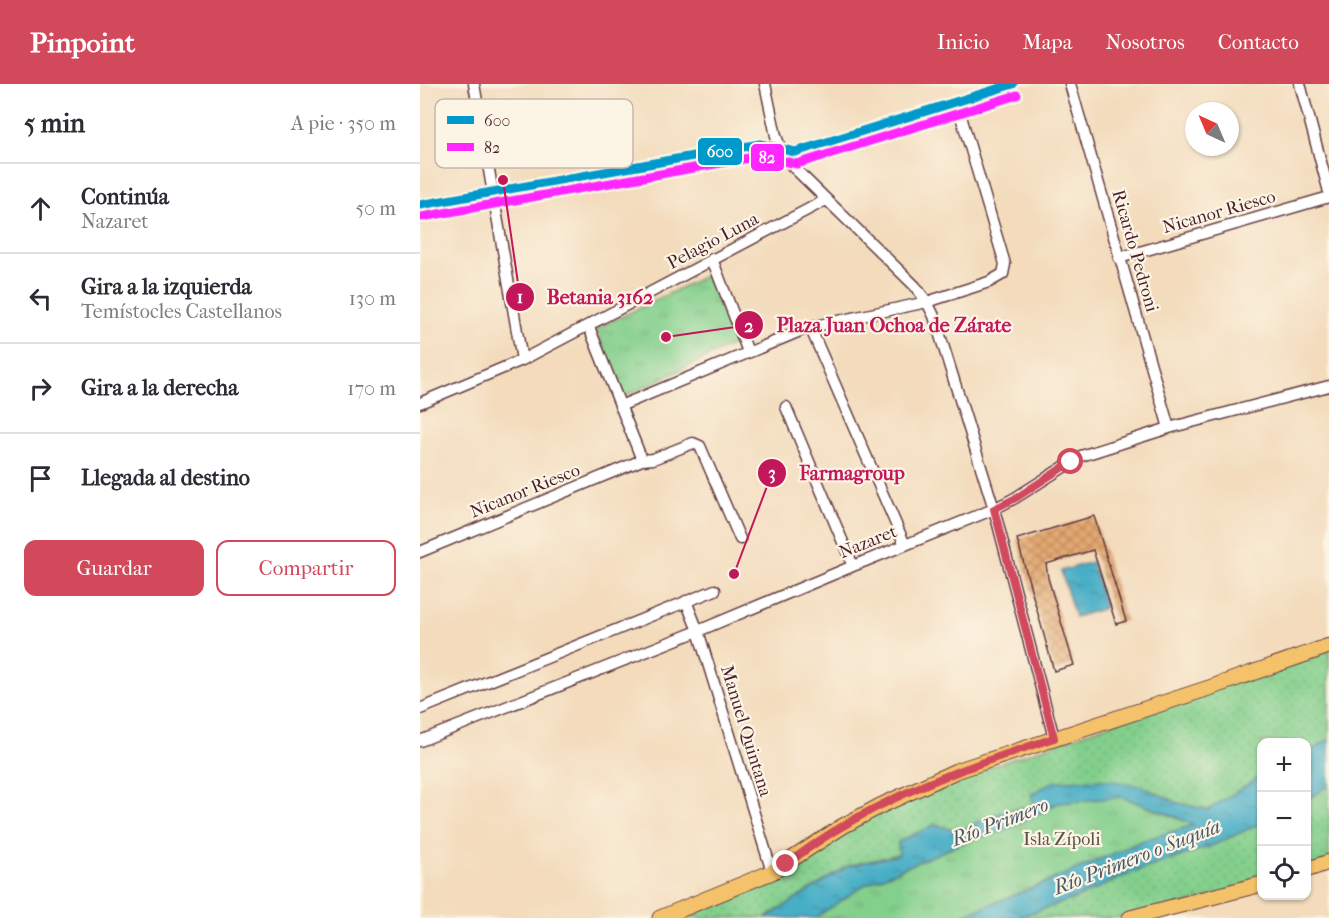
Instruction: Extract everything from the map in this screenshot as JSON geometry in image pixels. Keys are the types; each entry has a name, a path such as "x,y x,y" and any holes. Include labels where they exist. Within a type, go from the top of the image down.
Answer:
{"main road":[{"path":"660,918 772,872 843,826 956,771 1329,646"},
{"path":"1311,868 1329,862"},
{"path":"1130,918 1257,886"}],"street":[{"path":"474,84 476,99"},
{"path":"765,84 780,150 792,169 915,286 934,316 994,509 1054,738"},
{"path":"633,168 760,144 795,152 1013,84"},
{"name":"Ricardo Pedroni","path":"1070,84 1169,428"},
{"path":"1300,84 1329,192"},
{"path":"620,406 810,327 927,302 989,282 1003,274 1005,264 957,103"},
{"path":"488,168 522,360"},
{"path":"420,205 631,168"},
{"name":"Nicanor Riesco","path":"1119,258 1329,197"},
{"name":"Pelagio Luna","path":"420,403 522,360 589,327 712,259 826,200"},
{"path":"712,259 748,352"},
{"path":"589,327 642,460"},
{"path":"810,327 905,545"},
{"name":"Nazaret","path":"420,741 698,632 994,509 1016,498 1081,456 1169,428 1329,386"},
{"path":"786,407 853,566"},
{"name":"Nicanor Riesco","path":"420,552 642,460 653,459 693,443 700,446 740,539"},
{"path":"420,709 715,590"},
{"name":"Manuel Quintana","path":"686,601 698,632 772,872"}],"green space":[{"path":"707,275 735,344 623,397 596,329"},
{"path":"1329,646 1329,739 1311,751 1311,738 1257,738 1257,779 1208,810 1178,803 1143,787 1015,809 986,818 967,828 952,831 936,824 898,842 899,854 848,866 766,918 660,918 758,878 880,806"},
{"path":"1329,785 1329,862 1311,869 1311,846 1311,797"},
{"name":"Isla Zípoli","path":"1122,797 1195,825 1144,840 956,918 815,918 866,884 972,839 1001,832 1058,803"},
{"path":"1257,825 1257,885 1130,918 1016,918 1076,898 1134,872 1211,846"}],"water":[{"path":"1092,562 1105,608 1075,617 1061,571"},
{"path":"1329,739 1329,785 1311,797 1311,792 1311,751"},
{"path":"1257,779 1257,825 1211,846 1134,872 1076,898 1016,918 956,918 1144,840 1194,825 1122,797 1058,803 1001,832 972,839 866,884 815,918 766,918 848,866 899,855 898,842 936,824 958,830 1010,810 1034,806 1031,794 1055,781 1109,780 1143,787 1178,803 1208,810"}],"building":[{"path":"1094,516 1126,621 1116,624 1093,550 1046,564 1048,578 1074,665 1054,671 1017,539"}],"transit line":[{"name":"600","path":"633,167 760,144 795,152 1013,84"},
{"name":"82","path":"422,217 760,156 797,164 1017,95"},
{"name":"600","path":"420,205 626,168"}],"place":[{"name":"Betania 3162","path":"503,180"},
{"name":"Plaza Juan Ochoa de Zárate","path":"666,337"},
{"name":"Farmagroup","path":"734,574"}],"route":[{"path":"786,864 843,826 880,806 956,771 1054,738 994,509 1016,498 1071,462"}],"water label":[{"name":"Río Primero","path":"1000,822"},
{"name":"Río Primero o Suquía","path":"1137,857"}]}
